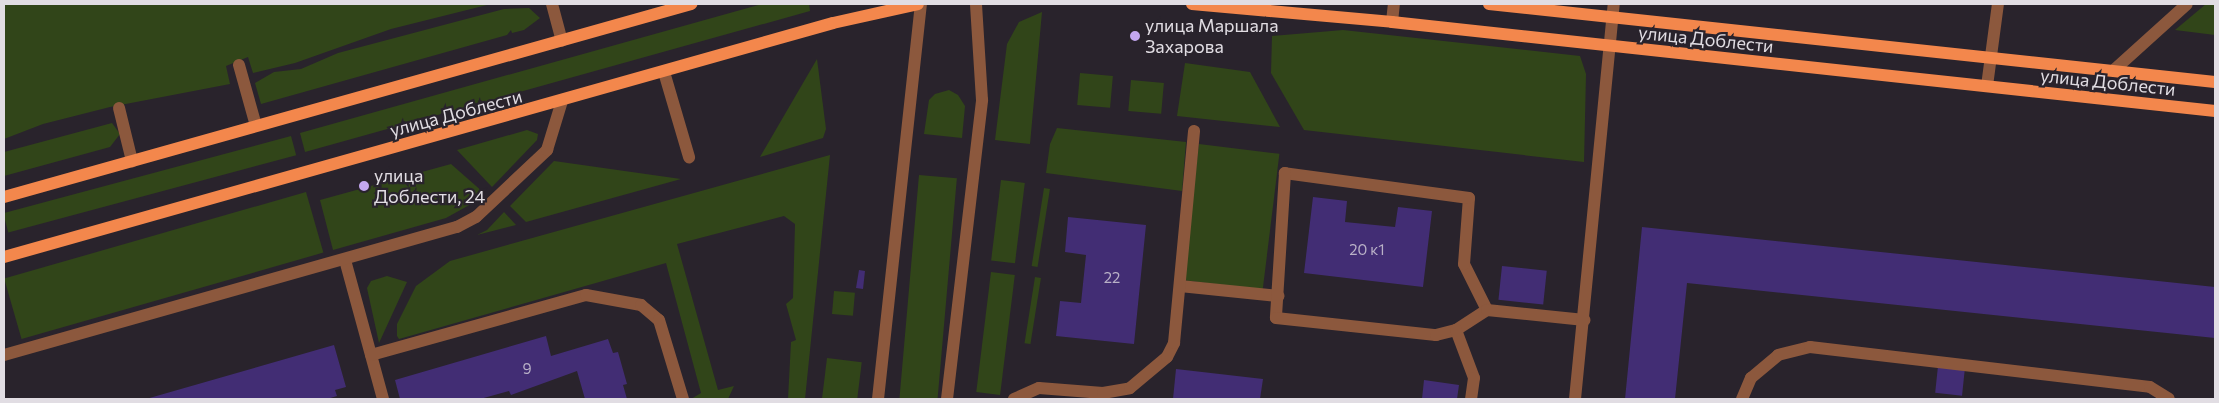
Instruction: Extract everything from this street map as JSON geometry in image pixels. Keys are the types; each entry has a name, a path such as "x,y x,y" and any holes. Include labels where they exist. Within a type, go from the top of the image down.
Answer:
{"main road":[{"path":"4,197 691,4"},
{"name":"улица Доблести","path":"4,257 833,23 918,4"},
{"name":"улица Доблести","path":"1192,4 1392,22 2215,112"},
{"name":"улица Доблести","path":"1489,4 2215,82"}],"street":[{"path":"552,4 562,41"},
{"path":"878,399 921,4"},
{"path":"947,399 982,100 976,4"},
{"path":"1392,22 1394,4"},
{"path":"1575,399 1614,4"},
{"path":"1987,86 1998,4"},
{"path":"2114,70 2187,4"},
{"path":"239,65 256,126"},
{"path":"664,72 689,157"},
{"path":"4,355 457,227 476,217 547,150 562,101"},
{"path":"118,108 132,161"},
{"path":"1014,399 1039,388 1105,397 1130,388 1166,357 1174,343 1194,131"},
{"path":"1486,310 1464,264 1469,198 1285,173 1276,318 1436,335 1456,330 1486,310 1584,320"},
{"path":"345,260 383,399"},
{"path":"1180,286 1278,296"},
{"path":"371,355 586,295 641,304 659,320 683,399"},
{"path":"1456,330 1474,378 1471,399"},
{"path":"1742,399 1751,378 1778,355 1810,347 2150,387 2169,399"}],"green space":[{"path":"4,4 491,4 391,29 295,63 253,73 248,57 226,66 230,84 110,107 43,124 4,139"},
{"path":"762,4 809,4 810,11 305,152 300,133"},
{"path":"2206,4 2215,4 2215,35 2175,30"},
{"path":"529,8 540,18 524,30 512,33 511,30 507,35 261,104 255,83 274,72 301,69 338,53 504,9"},
{"path":"1042,12 1030,144 995,140 1007,44 1019,22"},
{"path":"1343,30 1580,56 1586,74 1584,162 1304,130 1271,73 1272,36"},
{"path":"817,59 826,129 823,138 760,157"},
{"path":"1185,63 1250,72 1280,127 1177,116"},
{"path":"1080,73 1113,76 1110,108 1077,105"},
{"path":"1131,80 1164,83 1161,114 1128,111"},
{"path":"949,90 958,95 965,106 962,138 924,134 929,100 935,94"},
{"path":"112,123 120,134 110,147 4,176 4,152"},
{"path":"1057,128 1186,142 1182,191 1046,173 1050,144"},
{"path":"527,130 538,134 537,140 492,187 457,150"},
{"path":"291,136 296,155 8,232 4,213"},
{"path":"1199,144 1279,154 1263,290 1182,280"},
{"path":"830,155 805,399 788,399 791,342 796,340 786,304 793,298 795,224 784,216 677,244 718,390 734,386 728,399 691,399 701,393 666,263 399,339 397,336 397,324 416,286 450,261"},
{"path":"554,161 681,179 526,222 510,206"},
{"path":"451,164 484,193 473,203 446,218 333,250 320,200"},
{"path":"919,175 957,178 938,399 899,399"},
{"path":"1001,180 1025,183 1015,263 991,260"},
{"path":"1044,188 1050,189 1038,267 1032,266"},
{"path":"306,192 323,253 22,339 4,279"},
{"path":"504,212 516,225 477,235 487,230"},
{"path":"991,272 1015,275 1000,395 976,392"},
{"path":"387,276 407,282 379,343 367,288 371,281"},
{"path":"1035,277 1041,278 1030,344 1025,343"},
{"path":"834,291 855,293 853,316 832,314"},
{"path":"827,358 862,362 857,399 822,399"}],"building":[{"path":"1313,197 1347,201 1345,222 1395,227 1398,207 1432,211 1423,287 1304,273"},
{"path":"1068,217 1146,225 1134,344 1056,336 1060,301 1081,303 1086,255 1065,252"},
{"path":"1642,227 2215,287 2215,338 1687,283 1675,399 1625,399"},
{"path":"1502,266 1547,271 1543,305 1498,300"},
{"path":"859,270 865,271 863,289 856,288"},
{"path":"546,336 551,356 608,339 613,353 618,352 627,384 623,385 627,399 585,399 577,371 511,395 509,391 480,399 400,399 395,380"},
{"path":"334,345 346,387 335,390 337,396 327,399 146,399"},
{"path":"1938,366 1965,369 1962,396 1935,393"},
{"path":"1176,369 1263,379 1260,399 1173,399"},
{"path":"1424,380 1459,385 1457,399 1422,399"}],"place":[{"name":"улица Маршала Захарова","path":"1135,36"},
{"name":"улица Доблести, 24","path":"364,186"}]}
